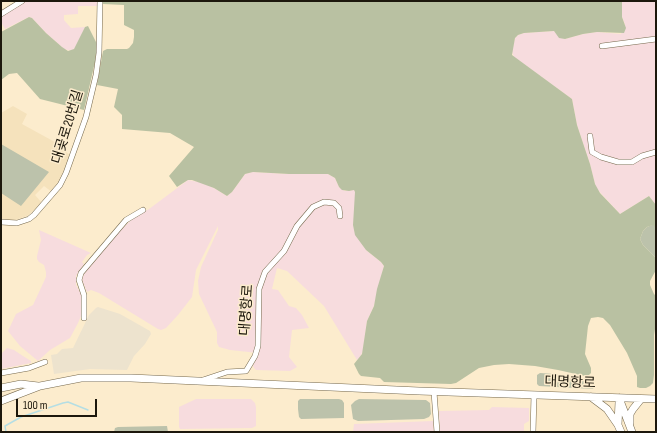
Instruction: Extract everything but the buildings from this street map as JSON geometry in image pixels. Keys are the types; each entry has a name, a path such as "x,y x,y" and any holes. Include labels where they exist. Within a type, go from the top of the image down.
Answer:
{"main road":[{"name":"대명항로","path":"1,401 40,386 80,378 131,378 434,392 656,399"},
{"path":"1,388 21,384 40,386"},
{"path":"591,397 607,409 620,428"},
{"path":"619,398 620,428"},
{"path":"619,398 631,429"},
{"path":"631,429 630,414 641,399"}],"street":[{"path":"1,14 22,1"},
{"name":"대곶로20번길","path":"1,222 17,223 28,219 50,198 60,185 66,173 86,117 96,75 99,53 100,1"},
{"path":"602,46 656,39"},
{"path":"590,136 592,152 601,157 618,162 632,162 642,156 656,152"},
{"name":"대명항로","path":"200,381 221,373 246,371 255,356 258,346 259,290 265,272 284,250 297,226 313,207 324,202 334,203 339,208 340,216"},
{"path":"84,318 84,295 79,280 81,273 123,223 143,210"},
{"path":"1,373 29,368 44,362"},
{"path":"434,392 437,432"},
{"path":"533,432 534,395"}],"shaded area":[{"path":"19,1 99,1 98,6 78,6 78,14 64,15 64,20 71,28 85,27 77,46 72,51 64,49 32,18 29,17 5,29 1,22 1,12"},
{"path":"622,1 656,1 656,205 649,196 620,214 596,188 577,125 572,99 514,57 512,52 515,38 524,33 554,31 565,39 597,32 621,34 625,24 622,17"},
{"path":"13,106 27,114 22,124 53,141 71,156 58,184 52,192 44,186 35,195 42,203 39,206 27,216 15,220 1,220 1,113"},
{"path":"252,172 328,174 335,178 339,187 345,191 354,190 356,192 366,250 384,266 374,306 367,321 363,351 357,360 324,306 287,271 277,268 272,289 278,290 289,306 296,308 302,315 309,328 292,330 289,357 297,367 290,371 256,370 253,366 258,353 230,350 219,347 217,343 217,332 199,294 198,281 201,267 218,230 218,226 196,270 192,297 166,328 161,330 158,329 99,293 91,290 87,292 82,280 84,274 118,233 133,218 149,209 188,180 204,183 227,196 232,192 245,174"},
{"path":"39,230 91,253 87,255 82,262 84,264 76,276 76,285 81,294 81,316 78,323 70,338 50,350 38,361 20,346 8,331 16,314 33,305 46,277 44,265 37,259 41,240"},
{"path":"98,307 120,314 150,331 151,334 145,344 134,356 127,370 90,369 54,374 51,355 57,354 62,349 73,348 89,315"},
{"path":"7,348 14,350 31,361 31,363 1,369 1,354"},
{"path":"196,399 251,399 255,403 256,407 256,426 252,428 180,429 179,407"},
{"path":"492,407 529,408 529,421 524,424 524,432 440,432 439,411 489,410"},
{"path":"433,421 434,432 353,432 354,424"}],"green space":[{"path":"103,1 622,1 622,17 626,28 624,33 597,32 565,39 559,38 554,31 524,33 515,38 512,55 572,99 577,125 595,184 600,193 620,214 649,196 656,205 656,228 653,225 647,227 643,231 640,239 643,245 656,258 656,270 650,281 650,285 656,296 653,383 646,388 637,387 637,376 627,353 610,325 603,318 598,317 591,318 588,326 585,354 591,368 591,373 585,376 535,366 509,364 479,368 456,383 451,384 384,382 380,378 361,376 354,364 362,354 367,321 374,306 377,289 384,266 366,250 355,235 353,225 354,190 342,190 335,178 328,174 253,172 245,174 232,192 227,196 214,188 192,180 188,180 177,187 169,176 194,147 170,133 122,129 122,115 114,107 118,89 97,85 103,51 107,49 127,49 133,43 134,37 134,30 124,25 124,5 103,4"},
{"path":"29,17 32,18 46,33 68,51 74,49 85,27 88,26 97,44 95,62 84,110 40,99 17,73 9,74 1,80 1,32"},
{"path":"1,144 49,172 21,206 1,193"},
{"path":"652,225 655,225 656,228 656,258 643,245 640,239 643,231"},
{"path":"540,373 555,374 576,379 594,384 594,387 593,389 539,386 537,384 537,375"},
{"path":"300,399 342,400 344,403 344,418 301,419 299,417 298,409 298,401"},
{"path":"359,399 426,400 430,403 431,414 429,417 424,419 358,421 353,419 351,405"},
{"path":"167,426 168,432 114,432 115,428 118,427"}],"waterway":[{"path":"6,432 5,426 21,417 63,403 68,402 88,410"}]}
